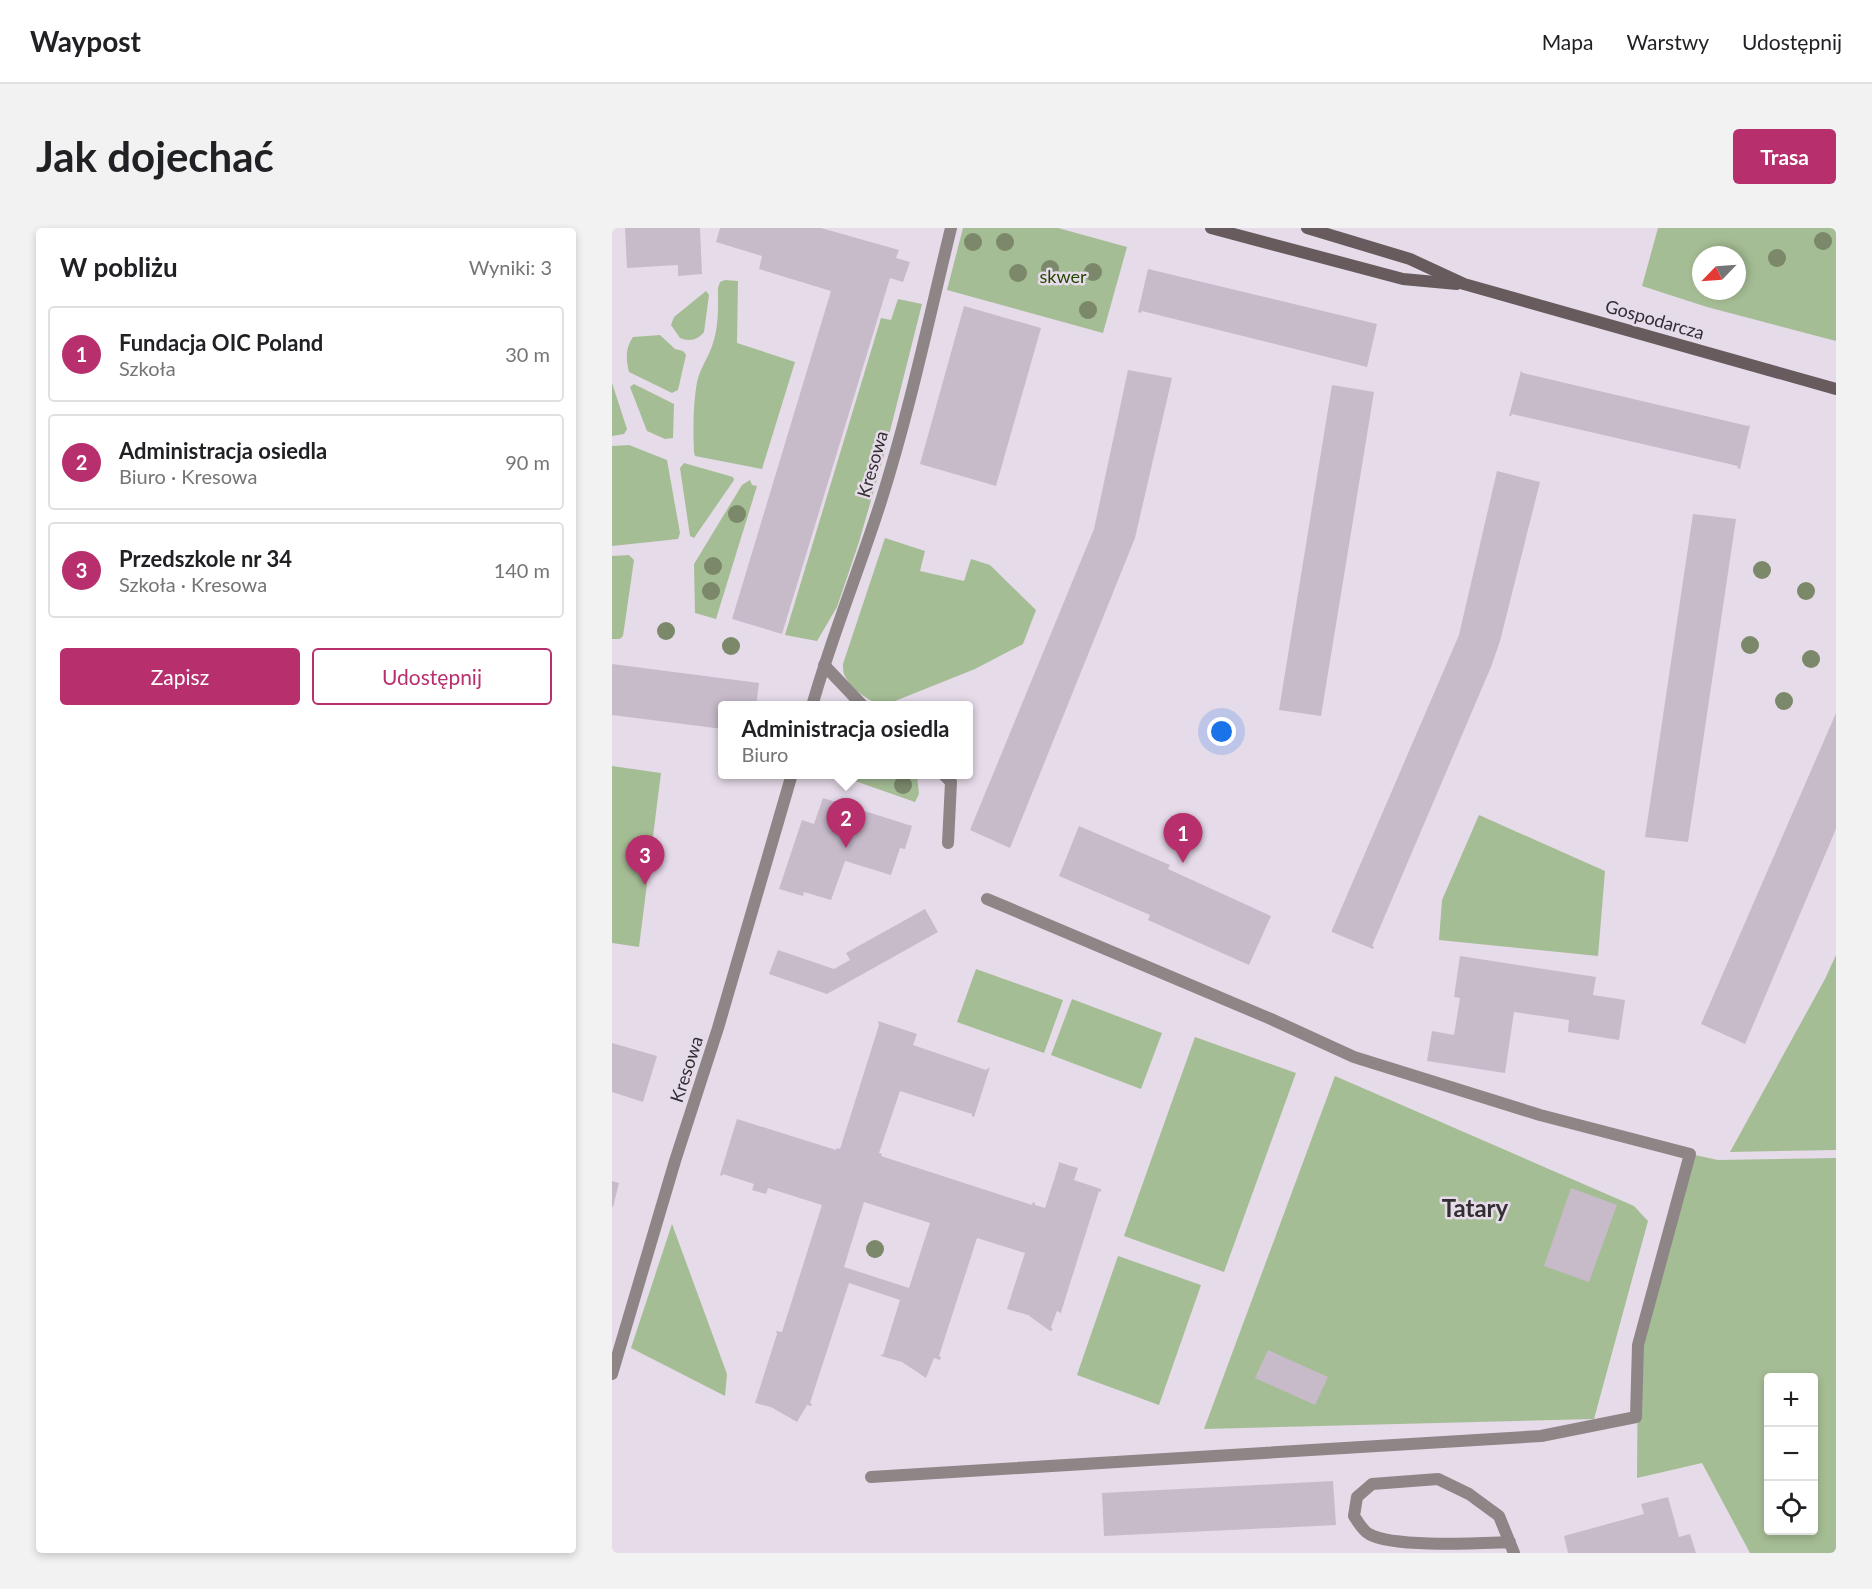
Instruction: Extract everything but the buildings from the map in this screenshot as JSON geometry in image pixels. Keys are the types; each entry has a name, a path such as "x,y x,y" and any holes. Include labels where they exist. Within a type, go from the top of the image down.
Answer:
{"street":[{"name":"Kresowa","path":"813,701 882,497 919,363 951,228"},
{"name":"Gospodarcza","path":"1211,228 1403,279 1464,284"},
{"name":"Gospodarcza","path":"1307,228 1410,259 1464,284 1836,389"},
{"path":"824,665 859,701"},
{"name":"Kresowa","path":"612,1374 675,1161 710,1056 791,779"},
{"path":"948,779 951,782 948,843"},
{"path":"871,1476 1541,1436 1636,1417 1638,1345 1690,1154 1540,1115 1353,1057 1271,1019 987,898"},
{"path":"1438,1479 1469,1494 1499,1516 1512,1547 1384,1540 1367,1533 1354,1516 1358,1497 1372,1484 1438,1479"}],"green space":[{"name":"skwer","path":"963,228 1058,228 1127,247 1103,333 947,290"},
{"path":"1658,228 1836,228 1836,341 1707,307 1642,286"},
{"path":"738,281 737,343 795,362 762,469 695,456 694,452 697,382 715,336 718,288 720,282"},
{"path":"706,291 709,295 704,332 693,340 680,338 671,325 674,317"},
{"path":"898,299 922,304 884,455 859,542 837,607 817,641 785,635 881,318 891,320"},
{"path":"660,335 675,349 683,351 686,355 678,390 672,393 629,372 628,368 627,350 633,337"},
{"path":"612,383 627,429 624,434 612,436"},
{"path":"634,384 674,404 673,438 665,439 647,431 630,387"},
{"path":"629,445 667,460 680,533 678,539 612,546 612,446"},
{"path":"684,463 733,477 734,480 694,538 690,536 680,468"},
{"path":"750,480 752,485 757,486 716,619 695,613 694,564 742,485"},
{"path":"885,538 925,551 920,571 964,581 971,559 990,565 1036,610 1023,644 975,669 895,701 872,701 862,694 847,679 843,664"},
{"path":"629,555 634,560 623,636 620,639 612,639 612,556"},
{"path":"612,766 661,773 639,947 612,943"},
{"path":"849,779 917,779 919,794 915,802"},
{"path":"1479,815 1605,871 1598,956 1439,940 1442,900"},
{"path":"1836,955 1836,1150 1730,1152 1825,979"},
{"path":"976,969 1063,1000 1044,1053 957,1022"},
{"path":"1072,999 1162,1033 1141,1089 1051,1055"},
{"path":"1195,1037 1296,1073 1224,1272 1124,1236"},
{"path":"1335,1076 1634,1206 1648,1221 1594,1419 1204,1429"},
{"path":"1690,1154 1718,1160 1836,1158 1836,1553 1750,1553 1702,1463 1637,1478 1638,1345"},
{"path":"672,1224 727,1374 725,1396 631,1348"},
{"path":"1118,1256 1201,1285 1159,1405 1077,1375"}],"place":[{"name":"Administracja osiedla","path":"846,848"},
{"name":"Fundacja OIC Poland","path":"1183,863"},
{"name":"Przedszkole nr 34","path":"645,885"}],"district":[{"name":"Tatary","path":"1475,1207"}]}
